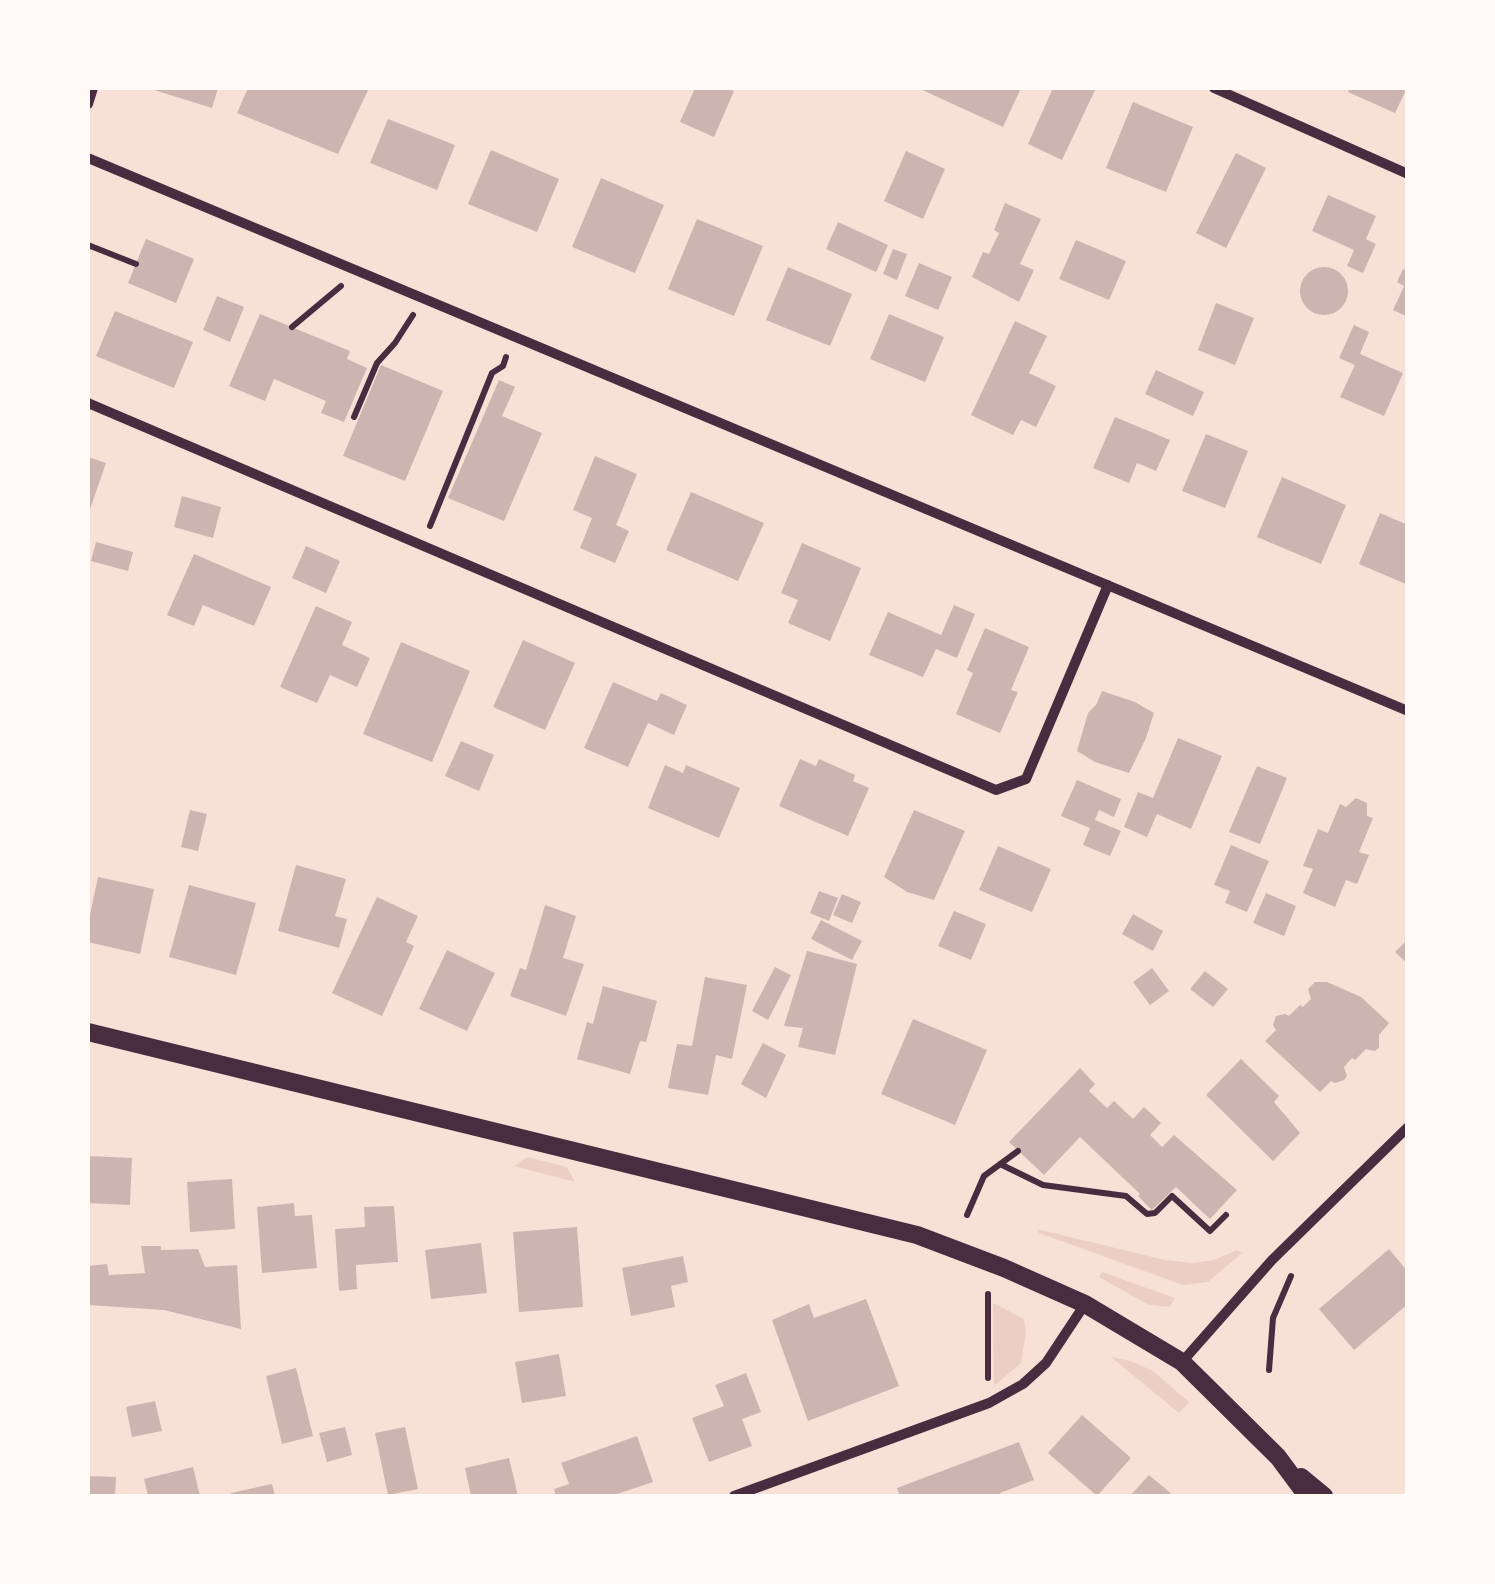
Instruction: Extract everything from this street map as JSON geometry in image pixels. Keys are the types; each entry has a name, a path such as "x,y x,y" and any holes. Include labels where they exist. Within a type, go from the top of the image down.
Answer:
{"street":[{"path":"88,104 93,88"},
{"path":"1214,88 1408,174"},
{"path":"88,158 1408,711"},
{"path":"88,403 996,790 1026,780 1108,585"},
{"path":"88,1032 918,1236 1004,1268 1085,1304 1182,1362 1278,1457 1324,1496"},
{"path":"1182,1362 1272,1260 1408,1127"},
{"path":"734,1496 988,1403 1023,1384 1046,1363 1085,1304"},
{"path":"1278,1457 1307,1496"}],"path":[{"path":"88,246 136,264"},
{"path":"292,327 343,285"},
{"path":"354,417 377,363 413,314"},
{"path":"422,546 492,374 503,366 509,351"},
{"path":"967,1215 984,1176 1018,1150"},
{"path":"1000,1164 1042,1185 1126,1196 1147,1214 1155,1213 1172,1196 1210,1231 1226,1215"},
{"path":"1269,1370 1273,1318 1296,1268"},
{"path":"988,1294 988,1403"}],"shaded area":[{"path":"527,1157 567,1167 575,1182 514,1166"},
{"path":"1037,1229 1165,1260 1193,1263 1214,1260 1237,1250 1242,1253 1208,1282 1183,1285 1039,1233"},
{"path":"1102,1272 1175,1298 1170,1307 1149,1305 1099,1277"},
{"path":"993,1303 1024,1319 1026,1333 1021,1363 994,1386"},
{"path":"1111,1357 1153,1371 1189,1402 1179,1413"}],"building":[{"path":"155,88 218,88 212,108"},
{"path":"248,88 369,88 338,154 237,113"},
{"path":"695,88 734,91 714,137 680,122"},
{"path":"918,88 1021,88 1003,127"},
{"path":"1053,88 1096,88 1062,160 1028,144"},
{"path":"1350,88 1407,88 1395,113 1348,92"},
{"path":"1133,102 1193,127 1166,192 1106,168"},
{"path":"388,119 455,145 437,190 370,163"},
{"path":"491,150 559,179 537,232 468,204"},
{"path":"906,151 945,169 923,219 884,201"},
{"path":"1236,153 1266,168 1226,248 1196,233"},
{"path":"601,178 664,205 635,273 572,247"},
{"path":"1328,195 1376,216 1366,239 1376,244 1363,273 1347,266 1354,250 1312,231"},
{"path":"1005,203 1041,219 1020,264 1034,270 1019,302 972,277 983,252 989,254 999,233 994,230"},
{"path":"697,219 763,246 734,316 668,289"},
{"path":"838,222 888,245 876,272 826,249"},
{"path":"146,239 194,259 176,303 128,283"},
{"path":"1076,240 1126,261 1109,300 1059,279"},
{"path":"893,249 907,254 897,280 883,274"},
{"path":"919,263 952,277 938,310 905,296"},
{"path":"788,267 852,294 830,346 766,320"},
{"path":"1324,267 1341,274 1348,291 1341,308 1324,315 1307,308 1300,291 1307,274"},
{"path":"1403,269 1408,271 1408,317 1393,310 1404,286 1397,282"},
{"path":"217,296 244,307 230,342 203,330"},
{"path":"1216,303 1254,318 1235,365 1198,350"},
{"path":"115,311 193,342 174,388 96,356"},
{"path":"260,314 350,351 347,359 367,368 344,422 321,413 326,401 274,379 265,401 229,386"},
{"path":"889,314 944,337 925,382 870,359"},
{"path":"1015,321 1047,336 1029,373 1056,386 1036,427 1021,420 1013,435 971,415"},
{"path":"1354,325 1369,332 1360,354 1403,373 1384,416 1340,397 1355,365 1339,358"},
{"path":"381,365 443,391 405,481 343,456"},
{"path":"1156,370 1204,392 1193,416 1145,394"},
{"path":"499,380 515,387 502,416 542,433 504,521 448,498"},
{"path":"1115,417 1170,440 1156,471 1137,463 1129,483 1093,468"},
{"path":"1206,434 1248,451 1225,508 1182,491"},
{"path":"595,456 637,474 616,525 629,531 615,563 580,548 592,518 573,510"},
{"path":"88,457 106,463 88,515"},
{"path":"1282,477 1346,505 1321,564 1257,537"},
{"path":"691,492 764,523 738,581 666,550"},
{"path":"182,496 221,507 213,538 174,527"},
{"path":"1380,513 1408,525 1408,585 1359,564"},
{"path":"96,542 133,552 128,571 91,561"},
{"path":"802,543 861,568 830,641 788,623 798,600 781,593"},
{"path":"306,546 340,561 326,593 292,578"},
{"path":"194,554 271,587 254,626 203,605 194,626 167,615"},
{"path":"954,605 975,614 957,658 936,649 923,677 869,655 888,612 941,635"},
{"path":"316,606 352,622 342,645 370,658 357,687 330,675 317,703 280,687"},
{"path":"985,628 1029,647 1011,690 1018,692 1000,733 956,714 973,673 967,670"},
{"path":"523,640 575,663 545,730 493,707"},
{"path":"401,642 470,671 432,762 363,734"},
{"path":"613,682 657,701 661,693 687,705 674,735 648,723 628,767 584,748"},
{"path":"1102,691 1154,713 1129,773 1095,762 1077,751 1088,713"},
{"path":"1178,738 1222,756 1191,829 1157,814 1147,837 1124,827 1138,792 1153,798"},
{"path":"461,741 494,755 479,791 445,776"},
{"path":"800,759 816,766 819,759 855,775 853,781 869,788 848,836 779,806"},
{"path":"665,765 683,773 686,765 740,788 719,838 648,808"},
{"path":"1257,766 1287,778 1260,844 1229,832"},
{"path":"1077,780 1121,799 1114,817 1099,810 1095,820 1121,831 1110,856 1083,845 1090,828 1061,816"},
{"path":"1356,798 1367,803 1367,816 1373,818 1359,852 1369,855 1357,884 1346,880 1335,907 1303,893 1313,869 1303,866 1318,829 1328,833 1340,804 1346,807"},
{"path":"190,810 207,814 198,851 181,847"},
{"path":"914,810 965,831 934,900 907,892 884,877"},
{"path":"1231,845 1269,861 1247,912 1225,903 1230,891 1214,885"},
{"path":"998,846 1051,869 1032,912 979,890"},
{"path":"296,865 346,879 335,916 347,919 339,948 278,931"},
{"path":"98,877 154,889 140,954 88,942"},
{"path":"189,885 256,903 236,975 169,957"},
{"path":"819,891 838,898 829,921 810,913"},
{"path":"1266,893 1296,906 1284,936 1253,923"},
{"path":"842,894 861,902 852,923 833,915"},
{"path":"377,897 418,916 406,942 414,946 382,1016 332,993"},
{"path":"545,905 576,916 563,958 584,964 566,1016 510,996 520,968 526,970"},
{"path":"954,911 986,924 971,960 938,946"},
{"path":"1133,914 1163,931 1153,951 1122,934"},
{"path":"821,920 862,941 852,960 811,939"},
{"path":"1408,939 1408,964 1395,952"},
{"path":"447,950 495,973 467,1031 419,1009"},
{"path":"807,951 857,964 835,1055 798,1047 803,1028 784,1026"},
{"path":"775,967 791,975 768,1020 752,1011"},
{"path":"1152,968 1169,991 1150,1005 1133,982"},
{"path":"1205,971 1228,989 1213,1007 1190,989"},
{"path":"705,977 747,985 732,1059 716,1055 708,1095 668,1088 677,1044 692,1046"},
{"path":"1315,982 1327,982 1361,997 1389,1023 1379,1035 1379,1048 1366,1049 1355,1060 1352,1058 1344,1067 1344,1080 1331,1081 1320,1092 1265,1041 1276,1030 1276,1016 1289,1016 1311,999 1308,989"},
{"path":"603,986 657,1001 646,1042 640,1041 630,1074 577,1059 587,1022 593,1024"},
{"path":"913,1019 987,1050 955,1125 881,1094"},
{"path":"763,1043 786,1055 766,1098 741,1084"},
{"path":"1241,1059 1279,1096 1274,1102 1300,1133 1273,1161 1206,1095"},
{"path":"1080,1068 1095,1084 1089,1091 1107,1108 1114,1101 1133,1119 1144,1107 1161,1123 1150,1135 1162,1147 1174,1135 1237,1190 1210,1219 1176,1187 1152,1210 1080,1137 1044,1175 1009,1142"},
{"path":"88,1156 132,1158 130,1205 88,1203"},
{"path":"232,1179 235,1229 190,1232 187,1182"},
{"path":"294,1203 295,1216 312,1215 317,1268 262,1273 257,1207"},
{"path":"394,1206 398,1262 356,1265 357,1289 339,1291 335,1229 365,1227 364,1207"},
{"path":"577,1227 583,1307 519,1312 513,1232"},
{"path":"481,1243 487,1293 431,1299 425,1250"},
{"path":"141,1246 198,1249 205,1267 237,1265 241,1329 164,1310 88,1305 88,1266 107,1264 109,1275 145,1273"},
{"path":"1389,1249 1408,1272 1408,1304 1354,1350 1319,1309"},
{"path":"683,1256 688,1282 671,1286 675,1307 631,1316 622,1268"},
{"path":"866,1299 899,1386 808,1421 772,1320 809,1304 814,1318"},
{"path":"559,1354 566,1396 522,1403 515,1362"},
{"path":"296,1368 313,1436 282,1444 266,1376"},
{"path":"746,1373 761,1412 742,1419 752,1446 709,1462 692,1418 724,1406 715,1385"},
{"path":"155,1401 162,1431 132,1437 126,1407"},
{"path":"1082,1415 1131,1458 1097,1496 1048,1453"},
{"path":"345,1427 352,1455 327,1462 319,1433"},
{"path":"405,1427 418,1489 388,1495 375,1433"},
{"path":"637,1436 653,1482 611,1496 556,1496 554,1489 569,1484 561,1463"},
{"path":"1019,1442 1034,1480 1000,1493 1001,1496 900,1496 897,1488"},
{"path":"509,1458 518,1496 471,1496 465,1468"},
{"path":"193,1467 200,1496 148,1496 144,1479"},
{"path":"1149,1475 1174,1496 1130,1496"},
{"path":"88,1476 116,1477 115,1496 88,1496"},
{"path":"272,1484 275,1496 231,1493"}]}
